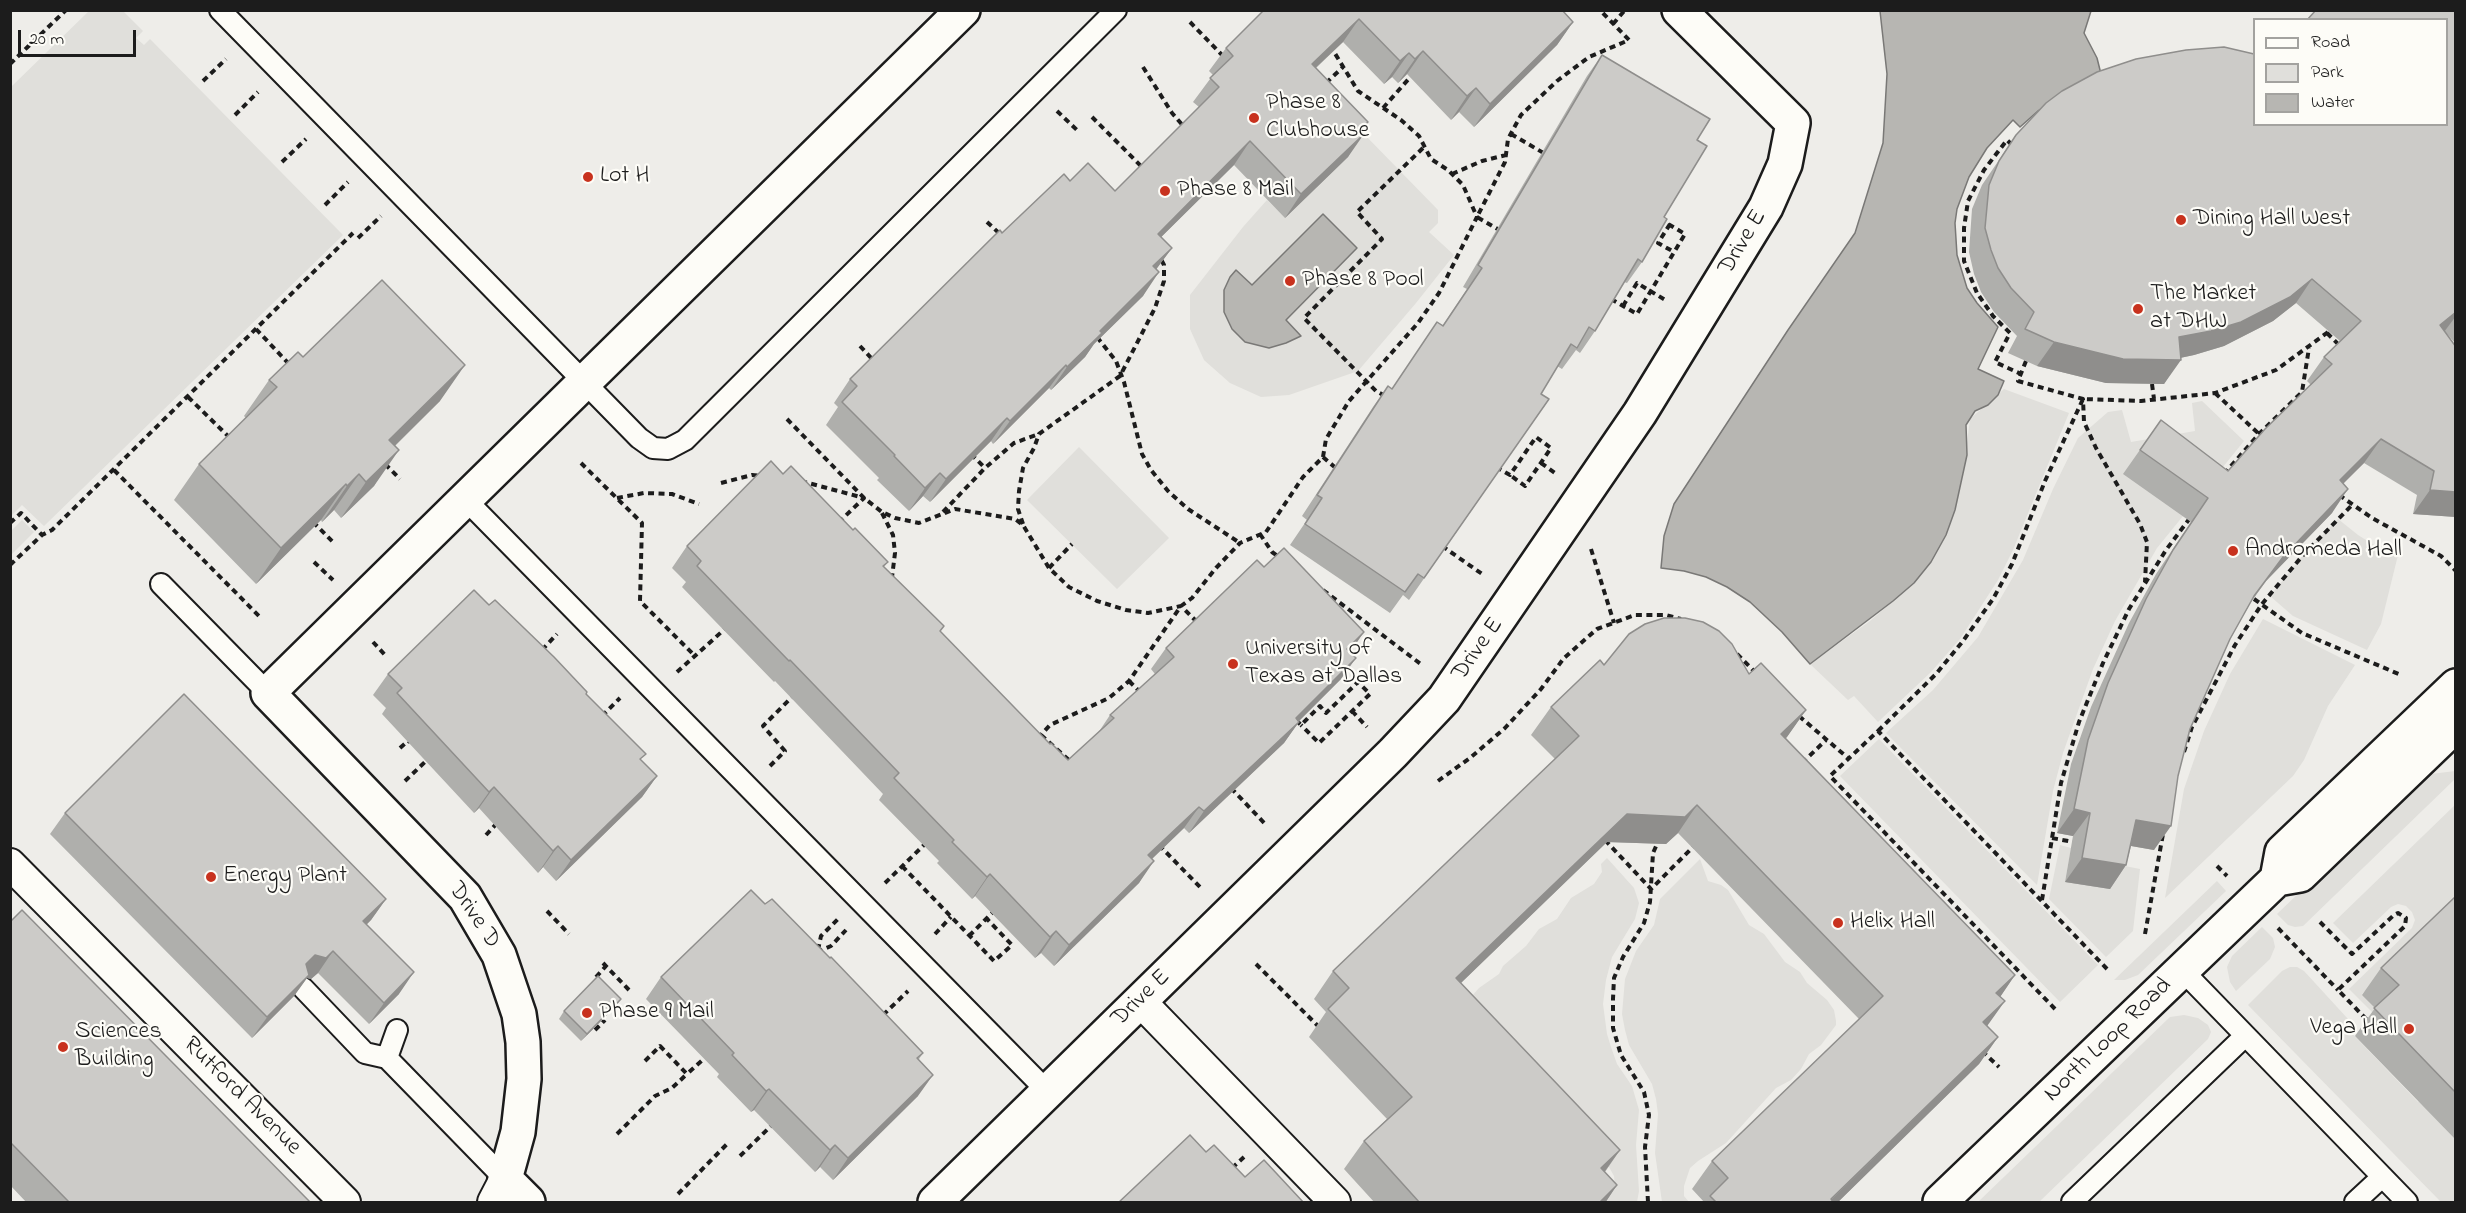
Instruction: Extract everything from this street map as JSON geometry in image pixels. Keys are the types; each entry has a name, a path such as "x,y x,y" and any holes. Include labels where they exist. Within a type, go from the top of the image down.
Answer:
{"street":[{"path":"268,693 963,10"},
{"name":"Drive E","path":"935,1203 1393,753 1453,688 1641,413 1766,207 1785,164 1792,123 1679,10"},
{"path":"2277,879 2282,852 2456,686"},
{"name":"Drive D","path":"268,693 465,897 500,955 519,1014 525,1079 518,1132 499,1191"},
{"name":"North Loop Road","path":"1941,1203 2277,879 2300,875 2456,725"},
{"name":"Rutford Avenue","path":"10,864 345,1203"},
{"path":"1140,1001 1335,1203"},
{"path":"499,1191 528,1203"}],"lane":[{"path":"220,10 639,438 652,448 668,449 685,440 1116,10"},
{"path":"466,500 1048,1092"},
{"path":"161,585 268,693"},
{"path":"2182,970 2407,1203"},
{"path":"303,988 365,1053 387,1058 499,1191"},
{"path":"387,1058 397,1030"},
{"path":"2072,1203 2245,1036"},
{"path":"2355,1203 2382,1177"}],"path":[{"path":"10,64 66,10"},
{"path":"1033,743 1050,725 1109,698 1129,681 1181,606 1192,598 1240,543 1266,532 1303,477 1323,456 1326,439 1349,401 1418,322 1439,293 1505,162 1508,139 1521,115 1557,81 1589,57 1629,40 1600,10"},
{"path":"1613,24 1625,10"},
{"path":"1190,22 1224,57"},
{"path":"1328,41 1358,91 1419,136 1431,159 1463,185 1478,217 1507,235"},
{"path":"1383,108 1420,66"},
{"path":"1143,67 1172,113 1192,135"},
{"path":"1320,89 1343,67"},
{"path":"1092,117 1149,174"},
{"path":"1510,134 1548,156"},
{"path":"2012,145 2007,140 1984,170 1968,201 1964,228 1964,261 1977,293 2010,333 1995,362 2021,374"},
{"path":"1386,397 1304,318 1382,239 1357,212 1425,146"},
{"path":"1452,174 1482,161 1506,155"},
{"path":"1603,294 1637,314 1685,234 1660,219"},
{"path":"987,222 1002,236"},
{"path":"1670,224 1658,243 1674,252"},
{"path":"10,565 42,535 52,530 114,470 353,233"},
{"path":"940,515 985,468 1014,443 1039,434 1120,376 1155,308 1164,281 1164,265 1157,254"},
{"path":"1623,306 1636,283 1650,291"},
{"path":"2026,361 2018,381 2083,399 2154,399 2215,393 2276,370 2336,325"},
{"path":"256,329 296,371"},
{"path":"1091,331 1116,361 1124,382 1142,454 1151,470 1168,491 1188,509 1240,543"},
{"path":"2327,333 2341,348"},
{"path":"860,346 877,363"},
{"path":"2217,483 2259,434 2302,392 2309,346"},
{"path":"2152,384 2154,399"},
{"path":"2215,393 2259,434"},
{"path":"188,397 237,445"},
{"path":"2083,399 2084,422 2096,448 2140,524 2147,542 2145,585"},
{"path":"2055,1009 1830,776 1936,674 1993,599 2012,564 2045,481 2083,399"},
{"path":"788,419 864,498 882,512 895,518 919,523 956,509 1003,516 1015,519 1023,525"},
{"path":"1039,434 1023,468 1018,509 1023,525 1049,568 1069,587 1096,601 1126,610 1148,613 1181,606"},
{"path":"1491,463 1524,486 1551,448 1536,438 1510,475"},
{"path":"963,446 985,468"},
{"path":"1323,456 1347,477"},
{"path":"378,457 400,479"},
{"path":"580,463 642,523 640,601 694,655"},
{"path":"114,470 259,616"},
{"path":"721,483 752,476 764,476"},
{"path":"797,480 864,498"},
{"path":"616,498 644,493 672,494 699,504"},
{"path":"2337,494 2441,556 2456,571"},
{"path":"838,523 864,498"},
{"path":"2182,760 2192,727 2235,645 2262,604 2304,554 2352,504"},
{"path":"882,512 893,535 895,553 890,585"},
{"path":"10,523 21,513 42,535"},
{"path":"305,514 334,543"},
{"path":"2042,901 2061,783 2079,722 2103,663 2129,609 2191,516"},
{"path":"1260,534 1272,552 1281,558"},
{"path":"1588,540 1614,623"},
{"path":"1049,568 1072,544"},
{"path":"1440,545 1472,567"},
{"path":"315,562 335,582"},
{"path":"1317,586 1453,688"},
{"path":"2254,598 2302,633 2401,675"},
{"path":"1181,606 1202,628"},
{"path":"1438,781 1470,758 1505,728 1541,689 1564,658 1597,629 1635,615 1666,615 1686,621"},
{"path":"1666,615 1666,625"},
{"path":"656,693 694,655 735,621"},
{"path":"1731,649 1760,676"},
{"path":"1129,681 1148,701"},
{"path":"1293,717 1301,725 1319,743 1370,694 1358,682 1326,713 1320,706 1301,725"},
{"path":"785,751 763,726 800,689"},
{"path":"1794,711 1848,758"},
{"path":"1878,730 2108,970"},
{"path":"1041,735 1077,769"},
{"path":"1795,770 1826,740"},
{"path":"400,748 408,741 415,747"},
{"path":"420,767 435,752"},
{"path":"421,753 427,759"},
{"path":"1229,786 1254,812"},
{"path":"486,835 503,818"},
{"path":"2145,934 2164,828"},
{"path":"932,838 902,866 994,961 1012,945 987,919"},
{"path":"2052,838 2073,842"},
{"path":"1605,840 1651,889"},
{"path":"1651,889 1700,840"},
{"path":"1156,842 1228,915"},
{"path":"1648,1203 1645,1147 1649,1115 1644,1092 1621,1056 1613,1028 1613,999 1614,978 1623,957 1644,922 1650,902 1653,853 1656,844"},
{"path":"2217,866 2232,881"},
{"path":"969,936 1002,903"},
{"path":"546,911 569,933"},
{"path":"2320,922 2352,954 2394,915 2398,913 2406,918 2404,926 2338,990"},
{"path":"2275,926 2369,1022"},
{"path":"818,951 821,936"},
{"path":"811,958 818,951 831,946"},
{"path":"1256,964 1318,1027"},
{"path":"596,977 605,965 629,990"},
{"path":"595,1030 605,1020"},
{"path":"645,1061 660,1046 687,1074"},
{"path":"1979,1048 1999,1067"},
{"path":"617,1134 655,1096 672,1088 712,1051"},
{"path":"740,1156 776,1121"},
{"path":"1227,1173 1268,1133"},
{"path":"678,1194 728,1143"}],"shaded area":[{"name":"University of Texas at Dallas","path":"11,11 2455,11 2455,1202 11,1202"}],"green space":[{"path":"89,11 123,11 143,31 136,38 144,45 150,39 343,235 44,526 22,505 11,516 11,87"},
{"path":"1362,132 1438,210 1438,223 1429,232 1454,255 1358,371 1289,395 1261,397 1230,383 1204,360 1190,329 1190,295 1267,200 1285,217"},
{"path":"2004,389 2069,413 2013,550 1998,580 1960,639 1931,672 1878,722 1854,696 1848,700 1810,664 1870,621 1914,583 1955,510 1963,475 1970,419"},
{"path":"2202,401 2244,441 2157,548 2115,621 2093,669 2063,753 2053,791 2037,885 1886,733 1933,690 1978,637 2023,560 2053,489 2078,438 2108,412 2122,410 2131,442 2195,431 2192,403"},
{"path":"1079,447 1169,538 1117,589 1027,500"},
{"path":"2338,519 2374,545 2399,551 2381,624 2367,650 2293,616 2270,596 2304,554"},
{"path":"22,520 34,532 11,555 11,531"},
{"path":"2263,619 2355,665 2328,706 2304,760 2293,776 2165,898 2184,789 2204,731 2230,674"},
{"path":"1879,739 2098,965 2060,1002 1840,776"},
{"path":"2455,771 2455,779 2303,926 2288,925 2277,914 2418,779 2431,774"},
{"path":"2455,805 2455,904 2362,994 2379,1012 2376,1016 2349,989 2412,928 2415,920 2412,912 2406,906 2398,904 2391,907 2353,943 2333,923"},
{"path":"2060,845 2071,848 2065,881 2115,864 2140,869 2133,931 2106,957 2049,899"},
{"path":"1607,858 1634,888 1639,903 1635,919 1612,957 1603,1004 1611,1047 1617,1064 1632,1086 1639,1110 1636,1145 1639,1191 1637,1202 1604,1202 1615,1186 1614,1176 1609,1167 1587,1149 1472,996 1499,974 1503,966 1526,946 1539,929 1557,919 1571,898 1594,884 1602,872 1601,864"},
{"path":"1700,859 1708,881 1728,890 1749,925 1764,934 1785,962 1800,972 1807,983 1827,1000 1834,1010 1836,1025 1821,1045 1809,1054 1801,1069 1791,1080 1776,1088 1726,1143 1690,1168 1684,1186 1684,1196 1689,1202 1662,1202 1655,1153 1658,1114 1656,1099 1652,1084 1629,1045 1625,1030 1622,1014 1625,979 1636,951 1654,925 1660,899"},
{"path":"2217,881 2226,891 2138,975 2125,980 2114,980"},
{"path":"2262,927 2273,938 2275,947 2270,959 2236,991 2230,982 2227,967 2232,956"},
{"path":"2290,967 2297,967 2304,971 2348,1019 2343,1024 2418,1102 2437,1084 2455,1140 2455,1202 2441,1202 2248,1005 2282,971"},
{"path":"2184,1015 2198,1018 2208,1025 2211,1032 2208,1039 2039,1202 1978,1202 2170,1017"}],"water":[{"path":"1880,11 2091,11 2084,33 2097,58 2101,74 2038,111 2020,127 2013,120 1987,148 1969,177 1957,209 1955,223 1957,255 1967,288 1998,327 1978,369 2004,381 1998,395 1988,405 1975,411 1966,425 1967,455 1955,510 1946,535 1931,562 1914,583 1893,601 1810,664 1782,632 1750,602 1727,587 1706,577 1661,568 1664,536 1674,504 1788,330 1855,233 1883,143 1887,74"},
{"name":"Phase 8 Pool","path":"1323,214 1357,248 1286,320 1301,336 1269,348 1245,342 1232,329 1224,312 1224,290 1230,277 1236,270 1252,285"}],"building":[{"path":"1264,10 1562,10 1573,22 1490,104 1476,88 1467,96 1423,51 1415,59 1409,53 1400,61 1359,19 1312,64 1368,122 1360,130 1364,134 1301,194 1250,141 1158,234 1172,248 1153,266 1159,272 1100,331 1102,333 1010,421 1007,418 946,479 940,473 925,488 842,402 857,386 850,379 1000,230 1002,233 1064,174 1070,181 1088,163 1115,191 1219,87 1210,78 1233,56 1226,48"},
{"path":"2316,10 2456,10 2456,312 2440,325 2456,347 2456,492 2430,490 2434,471 2381,439 2340,480 2348,489 2283,557 2254,596 2230,639 2190,729 2178,776 2171,826 2136,820 2126,865 2082,858 2090,813 2074,809 2088,740 2108,683 2146,599 2173,550 2208,498 2140,450 2161,420 2228,471 2265,429 2332,364 2324,357 2361,321 2312,279 2290,297 2241,322 2179,337 2181,360 2123,359 2054,342 2025,329 2034,312 2011,288 1998,268 1985,228 1989,185 1999,161 2016,135 2046,103 2062,91 2097,72 2136,59 2186,50 2224,47 2253,54 2253,126 2448,126 2448,18 2309,18"},
{"path":"1602,55 1710,119 1697,140 1707,146 1664,217 1667,219 1642,262 1638,259 1595,331 1589,327 1577,348 1571,344 1541,394 1549,399 1424,578 1418,574 1405,592 1305,524 1322,498 1317,495 1388,386 1392,389 1437,322 1443,326 1482,268 1478,265"},
{"path":"382,280 465,365 389,440 399,450 366,482 359,474 347,486 346,484 281,548 199,464 277,387 269,380 298,352 303,357"},
{"path":"771,461 783,474 791,466 853,530 855,528 888,562 883,566 944,626 940,631 1068,760 1114,718 1110,715 1174,657 1166,648 1257,560 1264,567 1284,548 1364,632 1347,649 1356,658 1296,718 1299,722 1204,811 1199,807 1148,855 1154,861 1069,945 1056,931 1050,937 990,874 987,877 952,842 954,840 894,778 899,773 697,566 701,561 687,546"},
{"path":"474,590 489,605 495,600 554,657 587,692 586,694 646,754 640,759 657,776 571,860 558,846 553,851 494,787 489,792 397,693 402,688 388,674"},
{"name":"Helix Hall","path":"1664,618 1685,618 1703,622 1719,631 1732,644 1749,674 1761,663 1806,710 1781,734 2015,975 1996,993 2005,1001 1983,1022 1998,1037 1831,1199 1834,1203 1717,1203 1710,1196 1728,1178 1712,1161 1883,996 1697,805 1685,817 1627,814 1456,978 1620,1150 1601,1168 1617,1185 1599,1203 1420,1203 1364,1141 1412,1097 1328,1009 1349,988 1333,971 1579,736 1551,707 1600,660 1604,665 1629,634 1645,624"},
{"name":"Energy Plant","path":"184,694 386,899 363,921 414,972 384,1003 333,951 326,958 315,955 306,964 309,975 267,1017 65,813"},
{"path":"751,890 765,904 772,899 831,957 923,1053 917,1058 933,1075 848,1158 835,1145 830,1150 769,1089 766,1091 732,1055 734,1053 661,977"},
{"name":"Vega Hall","path":"2456,896 2456,1093 2374,1008 2399,985 2381,968"},
{"name":"Sciences Building","path":"22,910 311,1203 70,1203 10,1142 10,922"},
{"name":"Phase 9 Mail","path":"598,976 621,999 587,1034 564,1011"},
{"path":"1190,1135 1206,1152 1214,1145 1245,1177 1264,1160 1304,1203 1118,1203"}],"place":[{"name":"Phase 8 Clubhouse","path":"1254,118"},
{"name":"Lot H","path":"588,177"},
{"name":"Phase 8 Mail","path":"1165,191"},
{"name":"Dining Hall West","path":"2181,220"},
{"name":"Phase 8 Pool","path":"1290,281"},
{"name":"The Market at DHW","path":"2138,309"},
{"name":"Andromeda Hall","path":"2233,551"},
{"name":"University of Texas at Dallas","path":"1233,664"},
{"name":"Energy Plant","path":"211,877"},
{"name":"Helix Hall","path":"1838,923"},
{"name":"Phase 9 Mail","path":"587,1013"},
{"name":"Vega Hall","path":"2409,1029"},
{"name":"Sciences Building","path":"63,1047"}]}
